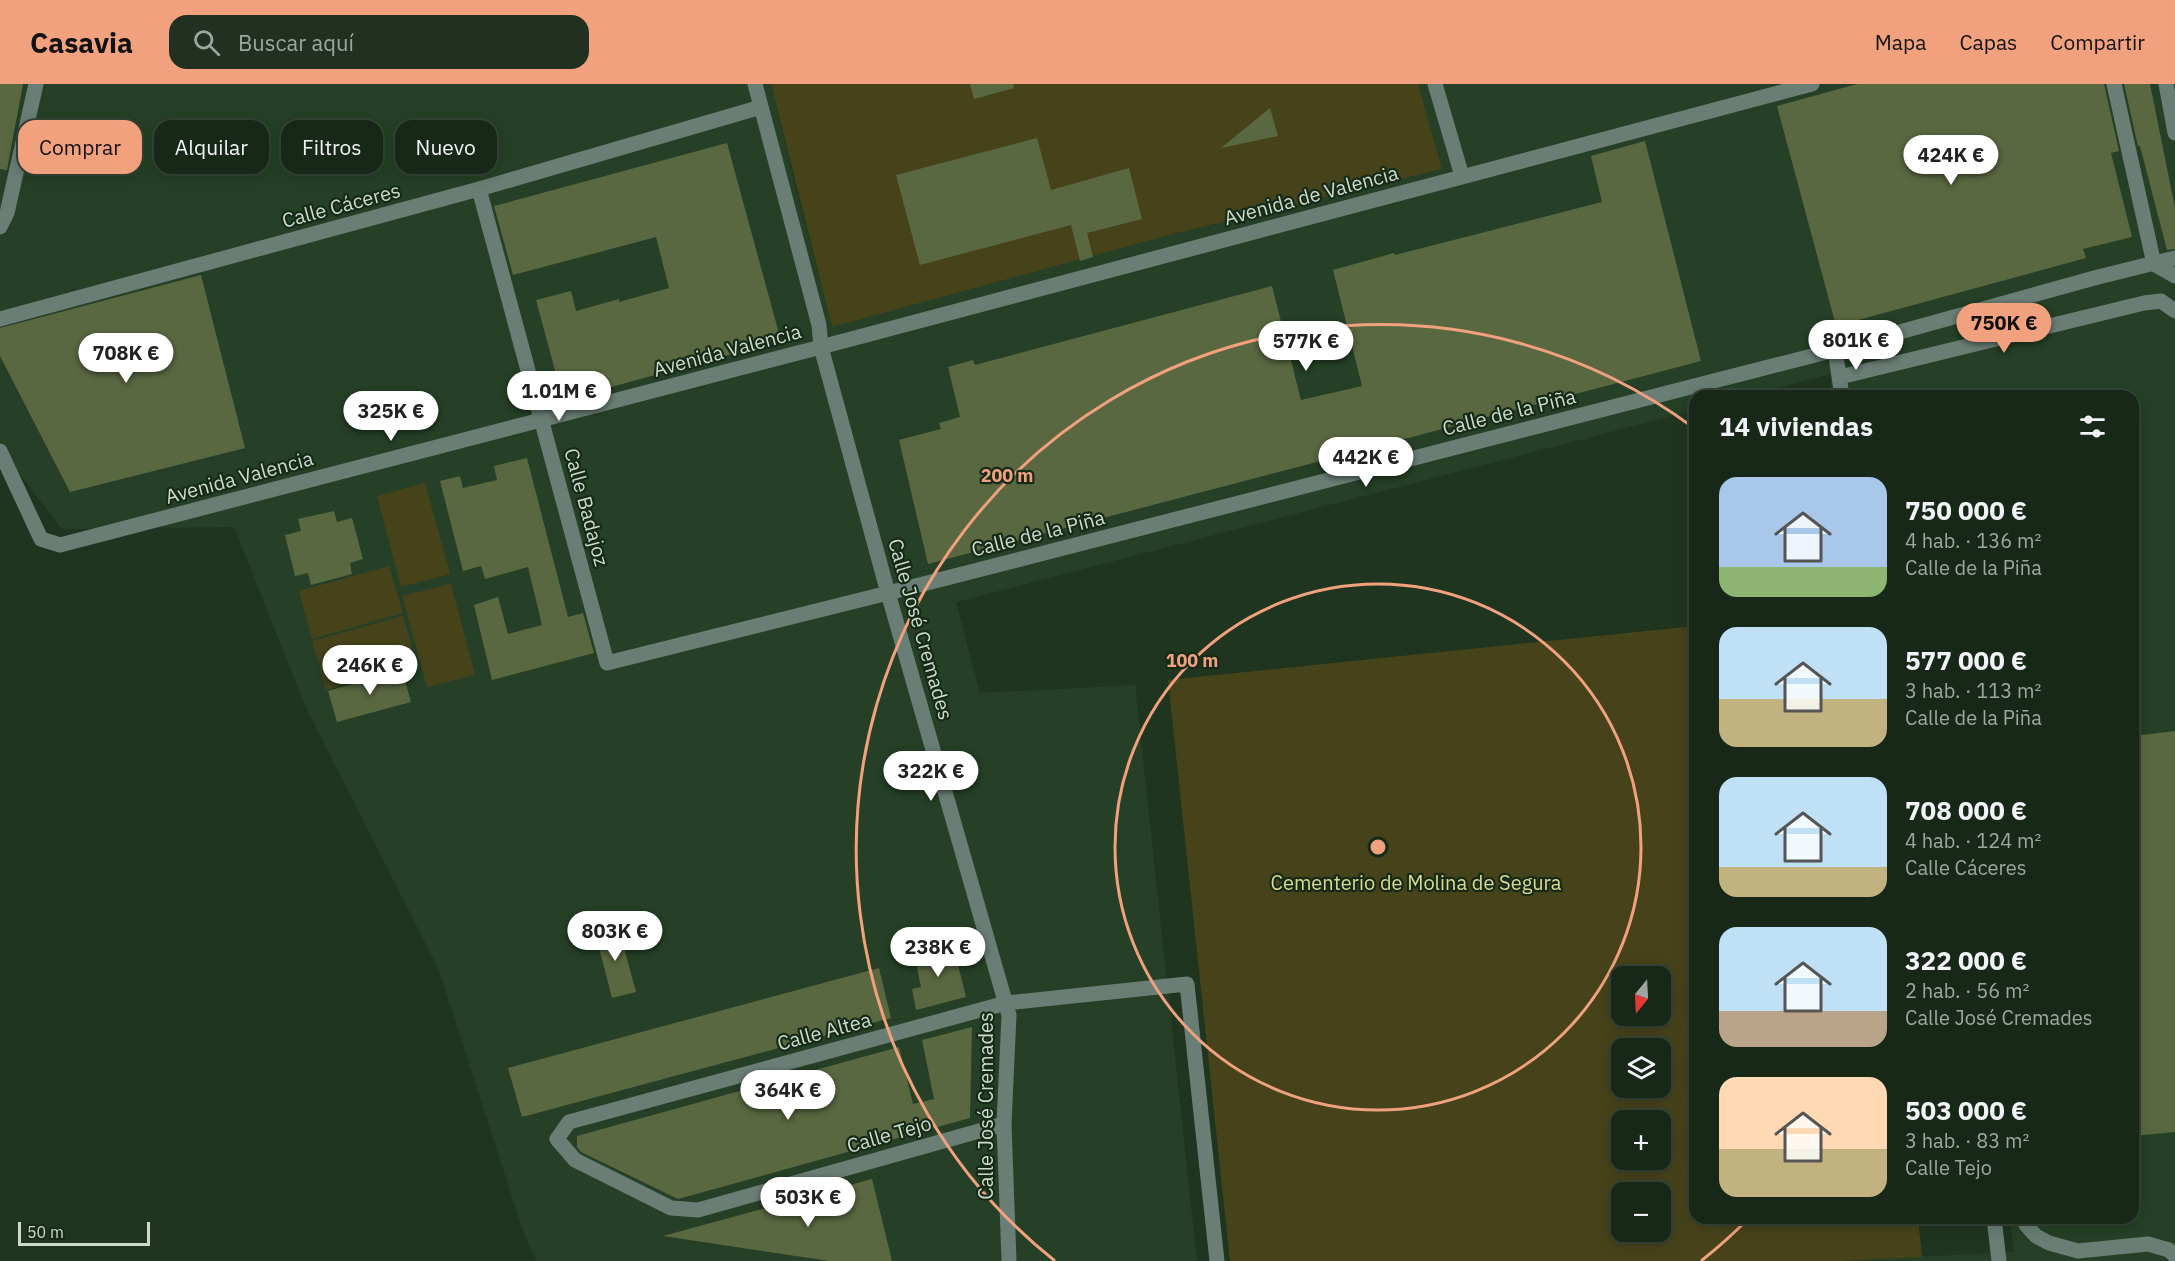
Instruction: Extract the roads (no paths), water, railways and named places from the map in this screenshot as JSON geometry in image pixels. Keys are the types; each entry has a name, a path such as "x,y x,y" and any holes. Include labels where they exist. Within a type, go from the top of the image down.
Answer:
{"street":[{"path":"0,227 7,213 36,84"},
{"name":"Calle José Cremades","path":"755,84 819,326 821,347 888,593 1009,1015 1004,1124 1010,1261"},
{"path":"1435,84 1462,176"},
{"name":"Avenida de Valencia","path":"821,347 1812,84"},
{"path":"2114,84 2154,264 2175,276"},
{"path":"2166,84 2175,133"},
{"name":"Calle Cáceres","path":"0,319 479,189 761,107"},
{"name":"Calle Badajoz","path":"479,189 607,663"},
{"name":"Calle de la Piña","path":"607,663 1835,350 2175,258"},
{"path":"1840,378 2144,303 2161,301 2175,311"},
{"name":"Avenida Valencia","path":"0,451 42,539 60,545 821,347"},
{"path":"1835,350 1841,390"},
{"name":"Calle Altea","path":"557,1139 569,1122 1006,1003 1187,984 1217,1261"},
{"name":"Calle Tejo","path":"557,1139 575,1160 585,1166 671,1208 698,1210 1004,1124"},
{"path":"1995,1224 2000,1261"},
{"path":"2026,1224 2036,1236 2049,1243 2078,1251 2148,1244 2169,1250 2175,1256"}],"park label":[{"name":"Cementerio de Molina de Segura","path":"1416,882"}]}
